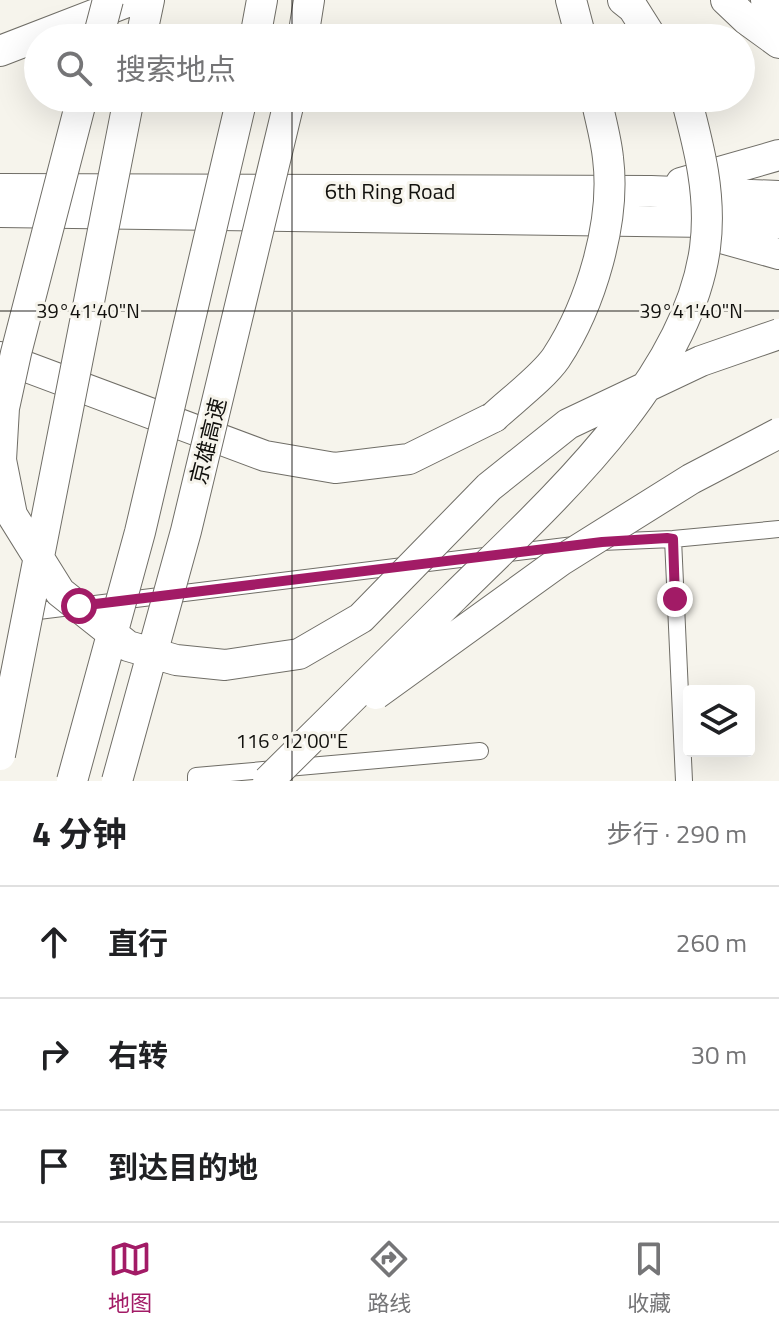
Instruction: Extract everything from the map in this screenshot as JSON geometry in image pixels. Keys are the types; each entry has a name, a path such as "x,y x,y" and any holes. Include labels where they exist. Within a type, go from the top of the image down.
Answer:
{"highway":[{"path":"102,24 108,0"},
{"path":"70,24 132,0"},
{"path":"144,24 149,0"},
{"path":"258,24 262,0"},
{"path":"305,24 309,0"},
{"path":"571,0 577,24"},
{"path":"623,0 633,8 643,24"},
{"path":"726,0 753,24"},
{"path":"766,0 779,11"},
{"path":"755,26 779,43"},
{"path":"0,51 24,42"},
{"path":"78,112 16,353 4,408 1,460 12,515 60,592 128,646 176,660 225,665 299,654 361,618 489,487 568,424 701,361 779,334"},
{"path":"0,755 126,112"},
{"name":"京雄高速","path":"72,781 140,532 239,112"},
{"name":"京雄高速","path":"117,781 186,531 287,112"},
{"path":"0,357 265,456 335,468 409,459 494,417 555,359 583,305 600,253 609,206 609,159 599,112"},
{"path":"268,781 542,509 622,421 667,358 692,302 705,248 706,204 702,158 690,112"},
{"path":"651,191 779,155"},
{"name":"6th Ring Road","path":"0,189 148,202 779,223"},
{"name":"6th Ring Road","path":"0,212 148,202 651,191 779,196"},
{"path":"650,221 779,254"},
{"path":"268,781 349,713 560,561 691,479 779,433"}],"street":[{"path":"18,613 602,542 779,529"},
{"path":"673,539 684,781"},
{"path":"196,781 196,776 480,751"}],"route":[{"path":"79,606 602,542 667,538 673,539 675,599"}]}
